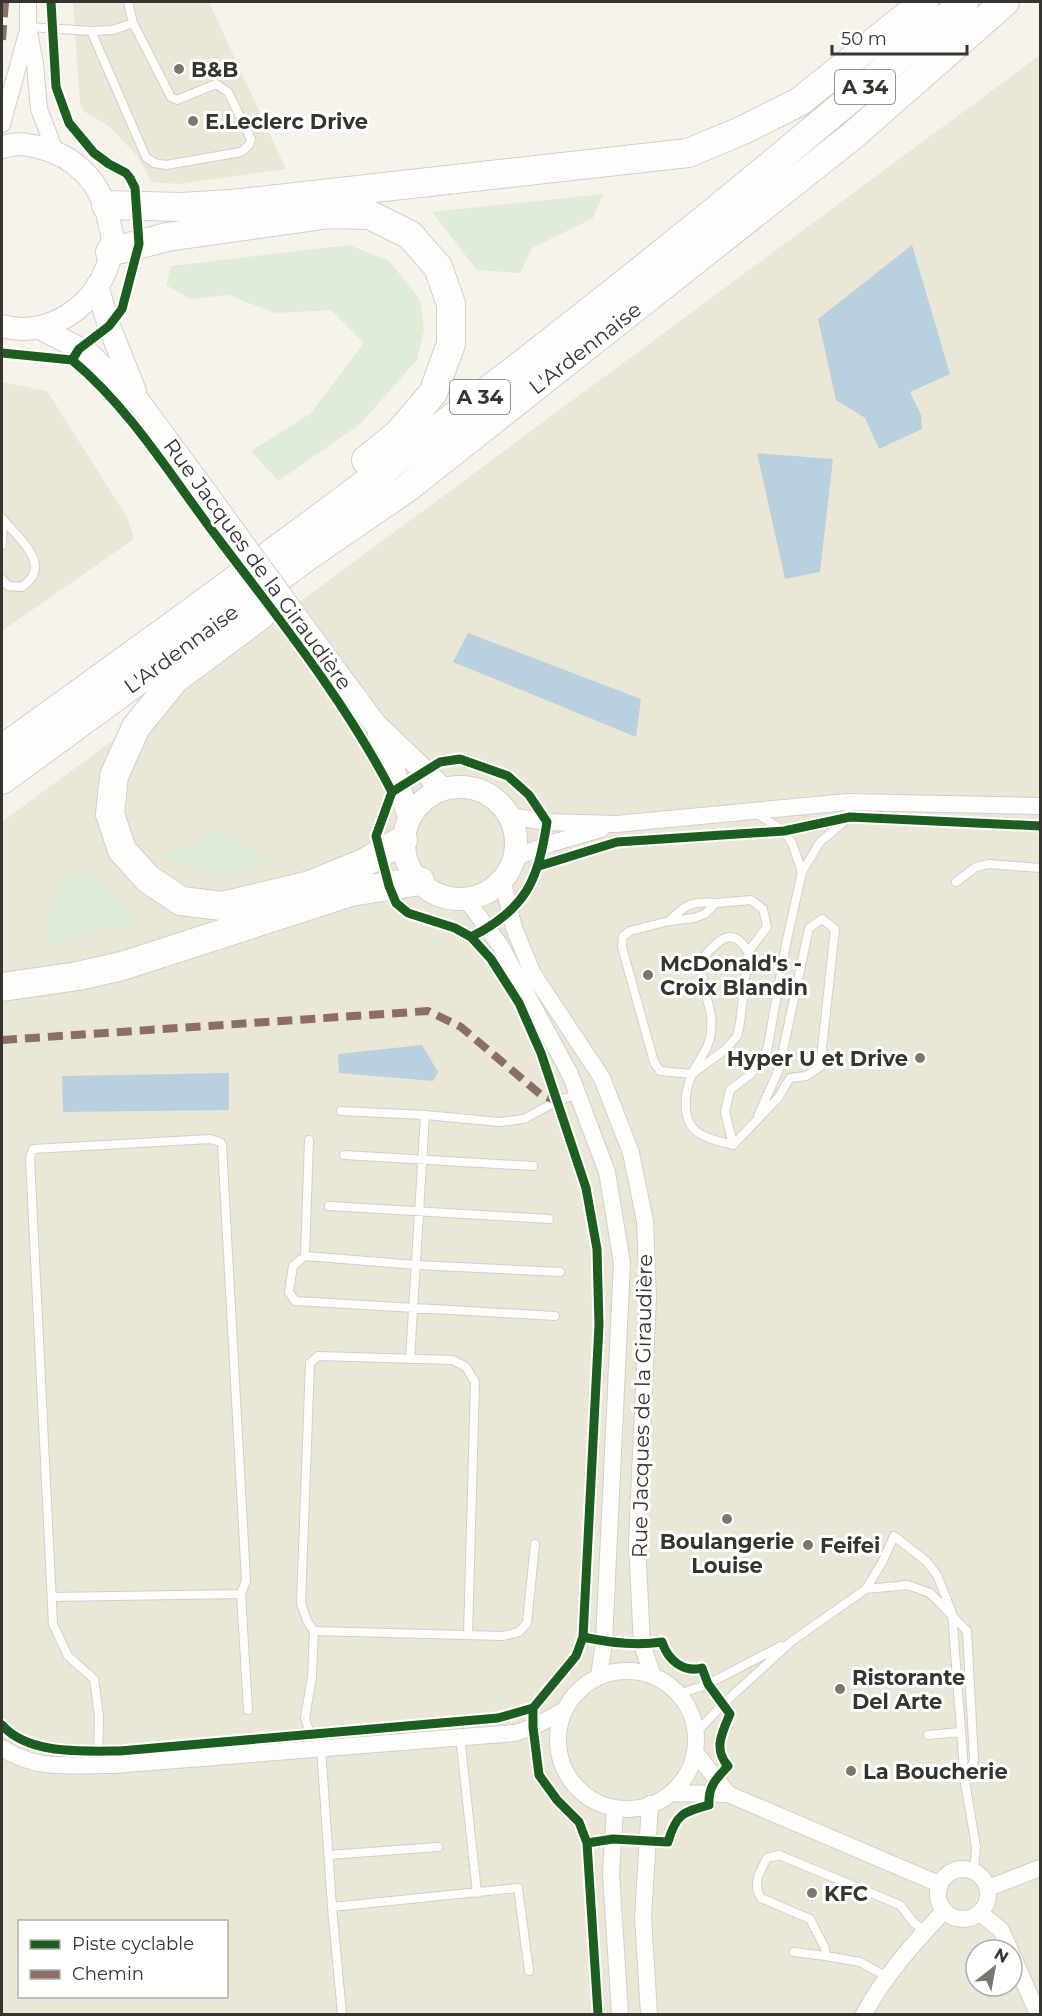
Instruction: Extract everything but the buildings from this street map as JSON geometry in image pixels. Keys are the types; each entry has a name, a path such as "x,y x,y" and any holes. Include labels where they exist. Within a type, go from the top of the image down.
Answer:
{"highway":[{"path":"106,205 181,207 232,204 688,153 741,131 799,102 924,2"},
{"name":"L'Ardennaise","path":"2,749 354,493 481,395 817,128 964,2"},
{"name":"L'Ardennaise","path":"2,780 298,563 407,488 851,137 1005,2"},
{"path":"110,252 167,237 202,232 330,214 370,215 410,235 438,267 451,304 451,344 433,393 397,435 229,566 188,615"},
{"path":"406,828 364,863 310,885 222,906 181,901 148,879 122,850 110,814 114,776 136,728 175,679 364,537 407,488"},
{"path":"2,987 78,976 122,966 351,892 420,881"}],"street":[{"path":"28,2 28,27 35,64 39,109 55,151"},
{"path":"2,124 28,27"},
{"path":"2,147 21,144 55,151 87,173 106,205 112,239 105,274 84,305 53,324 17,330 2,326"},
{"path":"97,286 119,355 140,403"},
{"path":"38,327 88,353 140,403"},
{"name":"Rue Jacques de la Giraudière","path":"140,403 375,724"},
{"path":"375,724 392,765 406,828 406,860 415,877 434,893 455,900 477,897 495,889 510,869 517,847 514,826 504,806 486,792 464,785 443,789 422,798 406,828"},
{"path":"375,724 443,789"},
{"path":"509,816 547,822 616,824 848,802 1041,806"},
{"path":"514,858 552,843 616,824"},
{"name":"Rue Jacques de la Giraudière","path":"502,879 514,928 533,974 602,1078 631,1153 645,1221 648,1298 638,1543 642,1645 653,1676"},
{"name":"Rue Jacques de la Giraudière","path":"465,898 500,945 570,1074 608,1172 622,1263 604,1642 599,1676"},
{"path":"641,1671 653,1676 666,1683 687,1702 695,1727 695,1752 684,1779 666,1798 640,1808 615,1809 588,1798 570,1780 558,1753 558,1725 569,1701 590,1678 614,1672 641,1671"},
{"path":"5,1748 48,1766 113,1765 514,1733 565,1710"},
{"path":"695,1752 728,1794"},
{"path":"671,1792 728,1794 939,1884"},
{"path":"649,2014 643,1917 650,1804"},
{"path":"615,1809 611,1874 620,2014"},
{"path":"964,1868 974,1871 983,1878 988,1888 986,1906 971,1918 952,1917 939,1903 937,1893 939,1884 954,1870 964,1868"},
{"path":"988,1888 1041,1868"},
{"path":"864,2014 906,1951 944,1911"},
{"path":"980,1913 1001,1930 1005,1938"},
{"path":"1024,1982 1038,2014"}],"lane":[{"path":"91,32 146,157 154,163 166,165 241,152 249,145 251,138 228,92 216,84 177,100 171,98 133,23 128,2"},
{"path":"28,27 91,32 113,30 133,23"},
{"path":"2,519 2,545"},
{"path":"2,519 31,554 36,565 33,577 22,587 8,586 2,579"},
{"path":"733,1144 725,1112 730,1090 752,1074 767,1052 786,944 802,872 820,842 850,818 848,802"},
{"path":"751,810 784,831 792,843 802,872"},
{"path":"956,882 976,867 989,864 1041,868"},
{"path":"669,921 683,907 699,902 751,900 763,909 767,927 748,952 740,1023 736,1036 726,1049 692,1074 660,1071 654,1062 622,947 623,936 630,931 669,921 694,918 705,914 716,903"},
{"path":"733,1144 778,1098 790,1078 806,1076 820,1067 835,929 822,919 809,928 779,1069 758,1116"},
{"path":"733,1144 702,1136 693,1129 686,1116 686,1094 692,1074 711,1034 712,1011 704,987 701,960 718,941 731,936 742,941 748,952"},
{"path":"340,1111 425,1115 500,1122 524,1119 557,1101 578,1094"},
{"path":"410,1359 425,1115"},
{"path":"98,1765 99,1716 94,1678 68,1656 53,1624 30,1158 33,1149 210,1139 222,1145 246,1581 241,1594 248,1710"},
{"path":"305,1256 309,1140"},
{"path":"344,1155 533,1166"},
{"path":"329,1206 549,1219"},
{"path":"555,1316 295,1301 289,1292 293,1266 305,1256 416,1265 560,1272"},
{"path":"342,2014 321,1748 310,1734 305,1718 312,1677 314,1631 307,1621 301,1603 310,1363 318,1356 453,1360 466,1367 475,1383 468,1635"},
{"path":"695,1734 722,1705 792,1641 866,1589 883,1561 894,1536 926,1562 937,1575 952,1613 965,1782 976,1847 974,1871"},
{"path":"314,1631 503,1636 519,1632 527,1623 535,1544"},
{"path":"866,1589 908,1585 930,1593 952,1613 967,1631 974,1760 965,1782"},
{"path":"52,1597 241,1594"},
{"path":"679,1694 708,1684 792,1641"},
{"path":"928,1735 960,1732"},
{"path":"460,1736 477,1893"},
{"path":"329,1855 438,1847"},
{"path":"826,1956 825,1948 810,1919 761,1898 756,1883 767,1858 779,1855 900,1905 914,1923 925,1931"},
{"path":"332,1907 518,1888 529,1971"},
{"path":"794,1952 860,1962 887,1977"}],"shaded area":[{"path":"73,2 209,2 286,169 178,184 152,182 138,157 109,126 85,112 80,104"},
{"path":"1040,55 1040,2014 2,2014 2,822"},
{"path":"2,382 47,391 127,517 134,539 2,631"}],"green space":[{"path":"603,194 593,218 532,248 520,273 477,270 432,212"},
{"path":"349,245 389,261 420,300 424,329 417,360 359,425 278,481 251,451 310,414 364,343 331,310 275,313 228,295 191,299 166,285 171,266"},
{"path":"222,825 271,865 220,877 197,873 164,854 195,843"},
{"path":"92,871 140,922 51,946 45,919 66,875"}],"water":[{"path":"912,245 950,374 910,392 921,415 922,429 879,449 865,418 836,400 818,319"},
{"path":"757,453 833,459 820,572 785,579"},
{"path":"468,633 641,699 636,737 453,662"},
{"path":"422,1045 438,1072 433,1081 339,1073 338,1054"},
{"path":"229,1073 229,1110 63,1112 62,1076"}],"marked path":[{"path":"2,40 5,2"},
{"path":"2,1040 428,1011 461,1027 540,1094 557,1101"}],"cycle path":[{"path":"2,353 72,360 79,349 109,326 122,309 139,244 135,188 130,178 126,173 94,153 69,123 56,87 51,2"},
{"path":"2,1725 13,1735 41,1746 73,1751 120,1751 498,1718 533,1708 576,1656 583,1637 599,1325 597,1249 586,1188 541,1053 519,1003 491,959 471,937 455,928 408,913 396,903 389,886 376,836 392,792 372,756 306,655 145,438 111,397 72,360"},
{"path":"392,792 440,762 460,759 508,776 529,795 547,822 539,861 526,891 505,916 471,937"},
{"path":"539,866 617,842 784,831 850,817 1040,826"},
{"path":"583,1637 623,1643 662,1642 668,1654 677,1664 689,1669 702,1668 708,1684 730,1714 720,1741 723,1760 728,1766 711,1788 709,1805 687,1812 682,1816 674,1825 668,1842 613,1839 587,1843"},
{"path":"533,1708 539,1775 557,1800 579,1822 587,1843 598,2014"}],"place":[{"name":"B&B","path":"179,69"},
{"name":"E.Leclerc Drive","path":"193,121"},
{"name":"McDonald's - Croix Blandin","path":"648,975"},
{"name":"Hyper U et Drive","path":"920,1058"},
{"name":"Boulangerie Louise","path":"727,1519"},
{"name":"Feifei","path":"808,1545"},
{"name":"Ristorante Del Arte","path":"840,1689"},
{"name":"La Boucherie","path":"851,1771"},
{"name":"KFC","path":"812,1893"}]}
